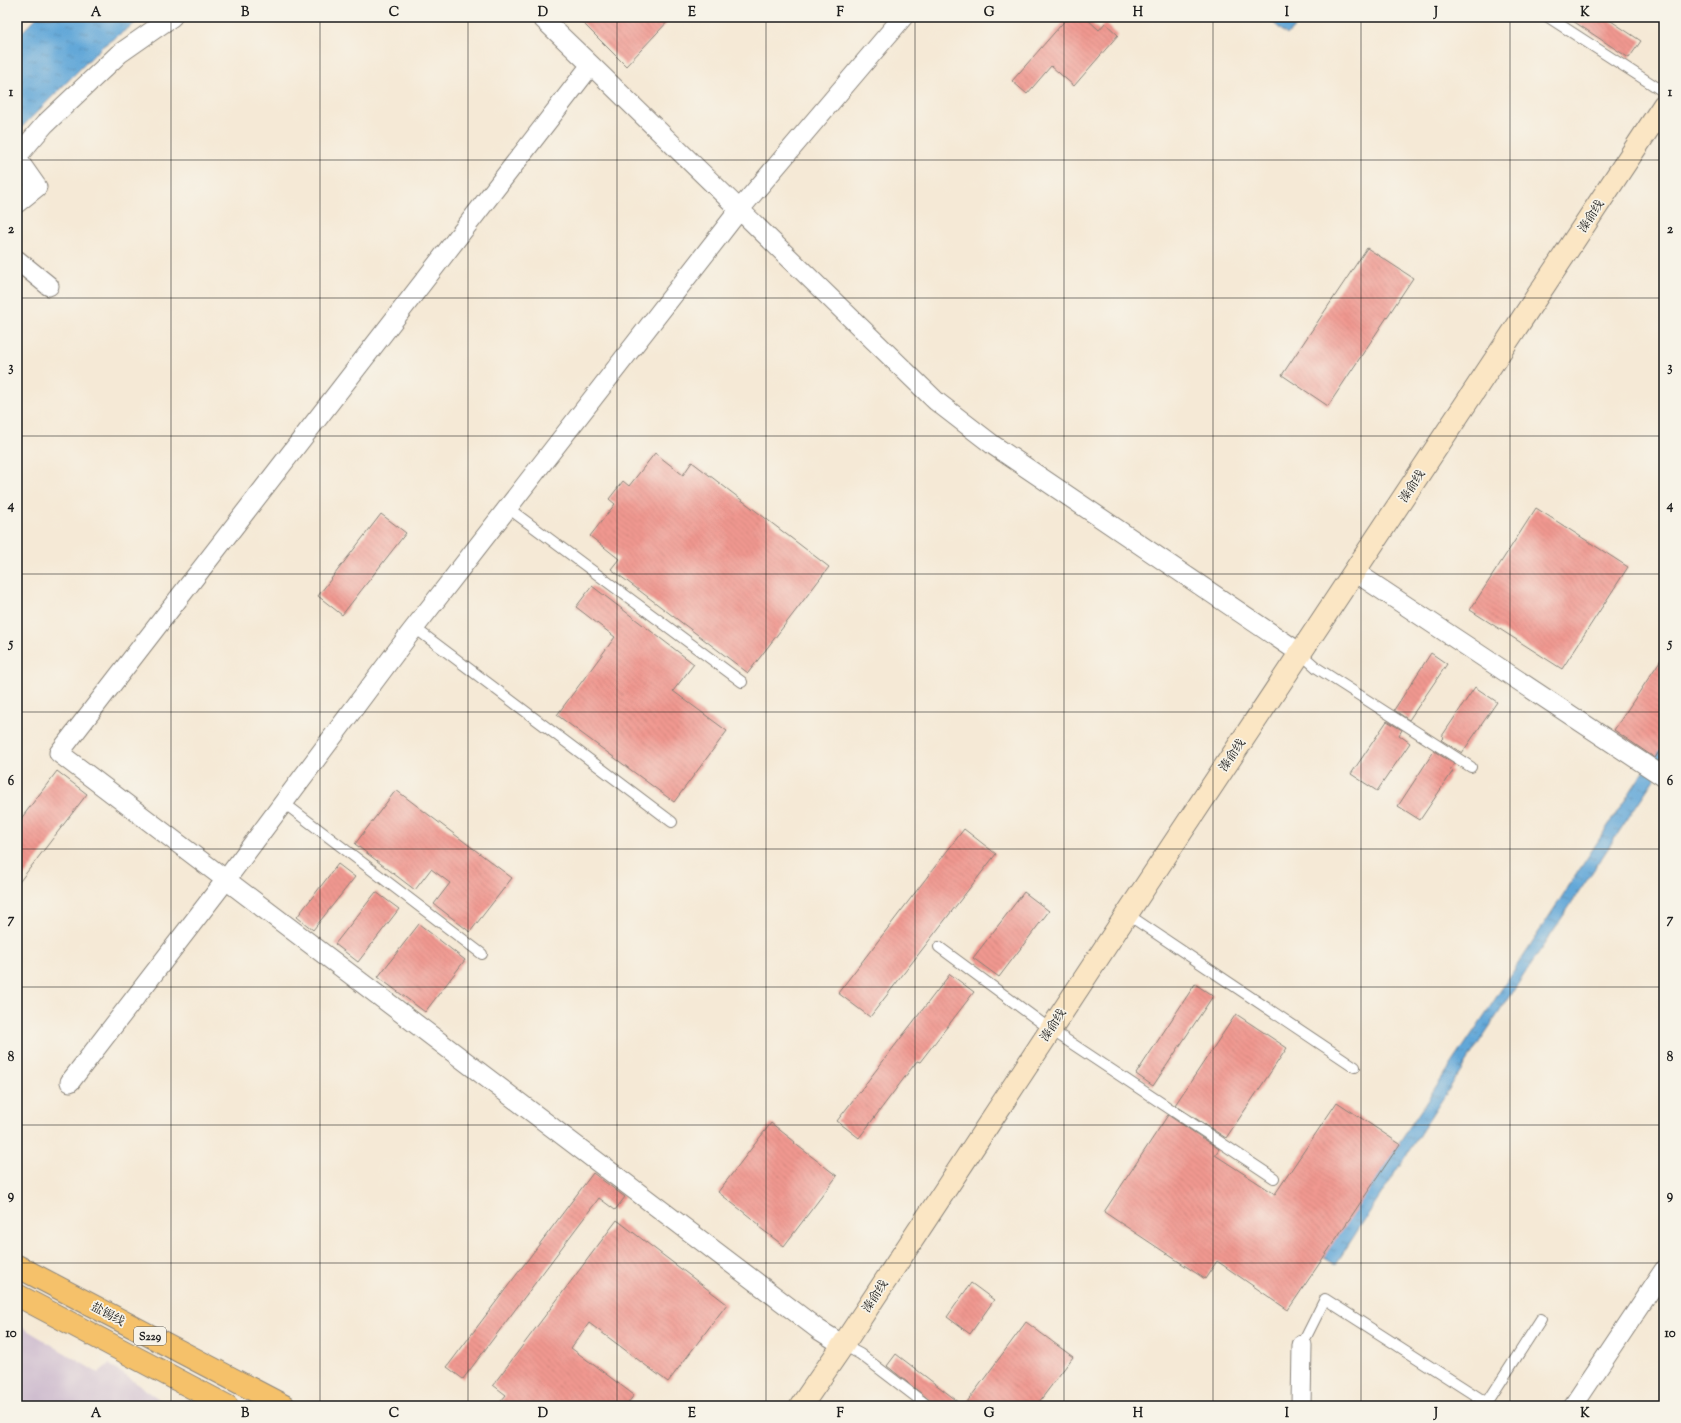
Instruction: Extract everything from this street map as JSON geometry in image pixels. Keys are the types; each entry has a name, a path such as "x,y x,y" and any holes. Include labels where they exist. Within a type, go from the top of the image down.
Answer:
{"main road":[{"name":"溱俞线","path":"801,1406 843,1345 1126,914 1355,572 1664,105"},
{"name":"盐锡线","path":"17,1266 284,1406"},
{"name":"S229","path":"17,1295 227,1406"}],"street":[{"path":"17,203 36,187 18,160 21,152 45,124 119,54 172,17"},
{"path":"70,1082 225,881 414,628 740,209 902,17"},
{"path":"546,19 936,401 993,445 1300,653"},
{"path":"592,65 59,753 225,881 819,1330 843,1345"},
{"path":"17,260 49,286"},
{"path":"1355,572 1664,777"},
{"path":"1573,1406 1663,1274"},
{"path":"1301,1406 1302,1345"}],"lane":[{"path":"1548,17 1664,92"},
{"path":"508,508 742,682"},
{"path":"414,628 672,822"},
{"path":"1300,653 1317,668 1471,766"},
{"path":"284,803 482,954"},
{"path":"1126,914 1355,1067"},
{"path":"939,948 1050,1029 1274,1178"},
{"path":"1302,1345 1325,1299 1487,1403 1541,1319"},
{"path":"843,1345 860,1354 928,1406"}],"shaded area":[{"path":"17,1324 98,1373 109,1364 169,1406 17,1406"}],"water":[{"path":"37,17 144,17 103,46 17,132 17,37"},
{"path":"1267,17 1304,17 1287,35"},
{"path":"1664,740 1664,764 1474,1050 1336,1264 1323,1256 1488,1010"}],"building":[{"path":"577,17 672,17 626,66"},
{"path":"1068,17 1085,17 1099,30 1105,23 1118,35 1074,86 1051,66 1027,94 1012,81"},
{"path":"1567,17 1605,17 1641,41 1629,58"},
{"path":"1367,248 1413,278 1328,406 1282,375"},
{"path":"655,453 683,475 692,462 829,567 748,673 611,569 619,559 590,536 615,504 609,499 623,481 629,486"},
{"path":"1536,508 1628,567 1562,669 1470,610"},
{"path":"381,514 406,533 342,615 318,596"},
{"path":"592,586 694,664 673,691 727,731 674,802 557,715 615,637 576,607"},
{"path":"1431,653 1447,664 1409,720 1394,710"},
{"path":"1664,655 1664,744 1655,758 1614,730"},
{"path":"1475,687 1497,702 1462,753 1441,740 1444,737 1442,736"},
{"path":"1387,721 1402,730 1399,735 1410,743 1377,791 1351,774"},
{"path":"1434,751 1454,764 1450,770 1453,771 1420,820 1398,806"},
{"path":"57,771 87,794 17,885 17,824"},
{"path":"396,790 512,878 470,932 434,904 450,883 431,869 415,890 355,844"},
{"path":"964,829 996,854 870,1017 838,993"},
{"path":"338,864 355,877 313,930 297,917"},
{"path":"376,892 399,909 358,962 335,944"},
{"path":"1024,892 1049,911 999,977 973,958"},
{"path":"419,924 465,960 425,1012 378,977"},
{"path":"950,974 974,992 920,1062 917,1061 859,1138 837,1121"},
{"path":"1195,984 1213,996 1153,1086 1136,1074"},
{"path":"1236,1014 1287,1048 1226,1138 1175,1105"},
{"path":"1337,1102 1400,1144 1288,1310 1217,1261 1205,1279 1104,1212 1168,1115 1219,1149 1215,1155 1275,1194"},
{"path":"771,1123 837,1176 784,1246 718,1192"},
{"path":"593,1173 625,1197 615,1210 599,1198 463,1379 447,1367"},
{"path":"617,1220 727,1304 668,1382 589,1323 571,1348 634,1395 626,1406 497,1406 506,1395 493,1385"},
{"path":"971,1283 994,1300 970,1334 947,1317"},
{"path":"1026,1322 1073,1357 1036,1406 964,1406"},
{"path":"896,1354 964,1406 937,1406 887,1366"}]}
